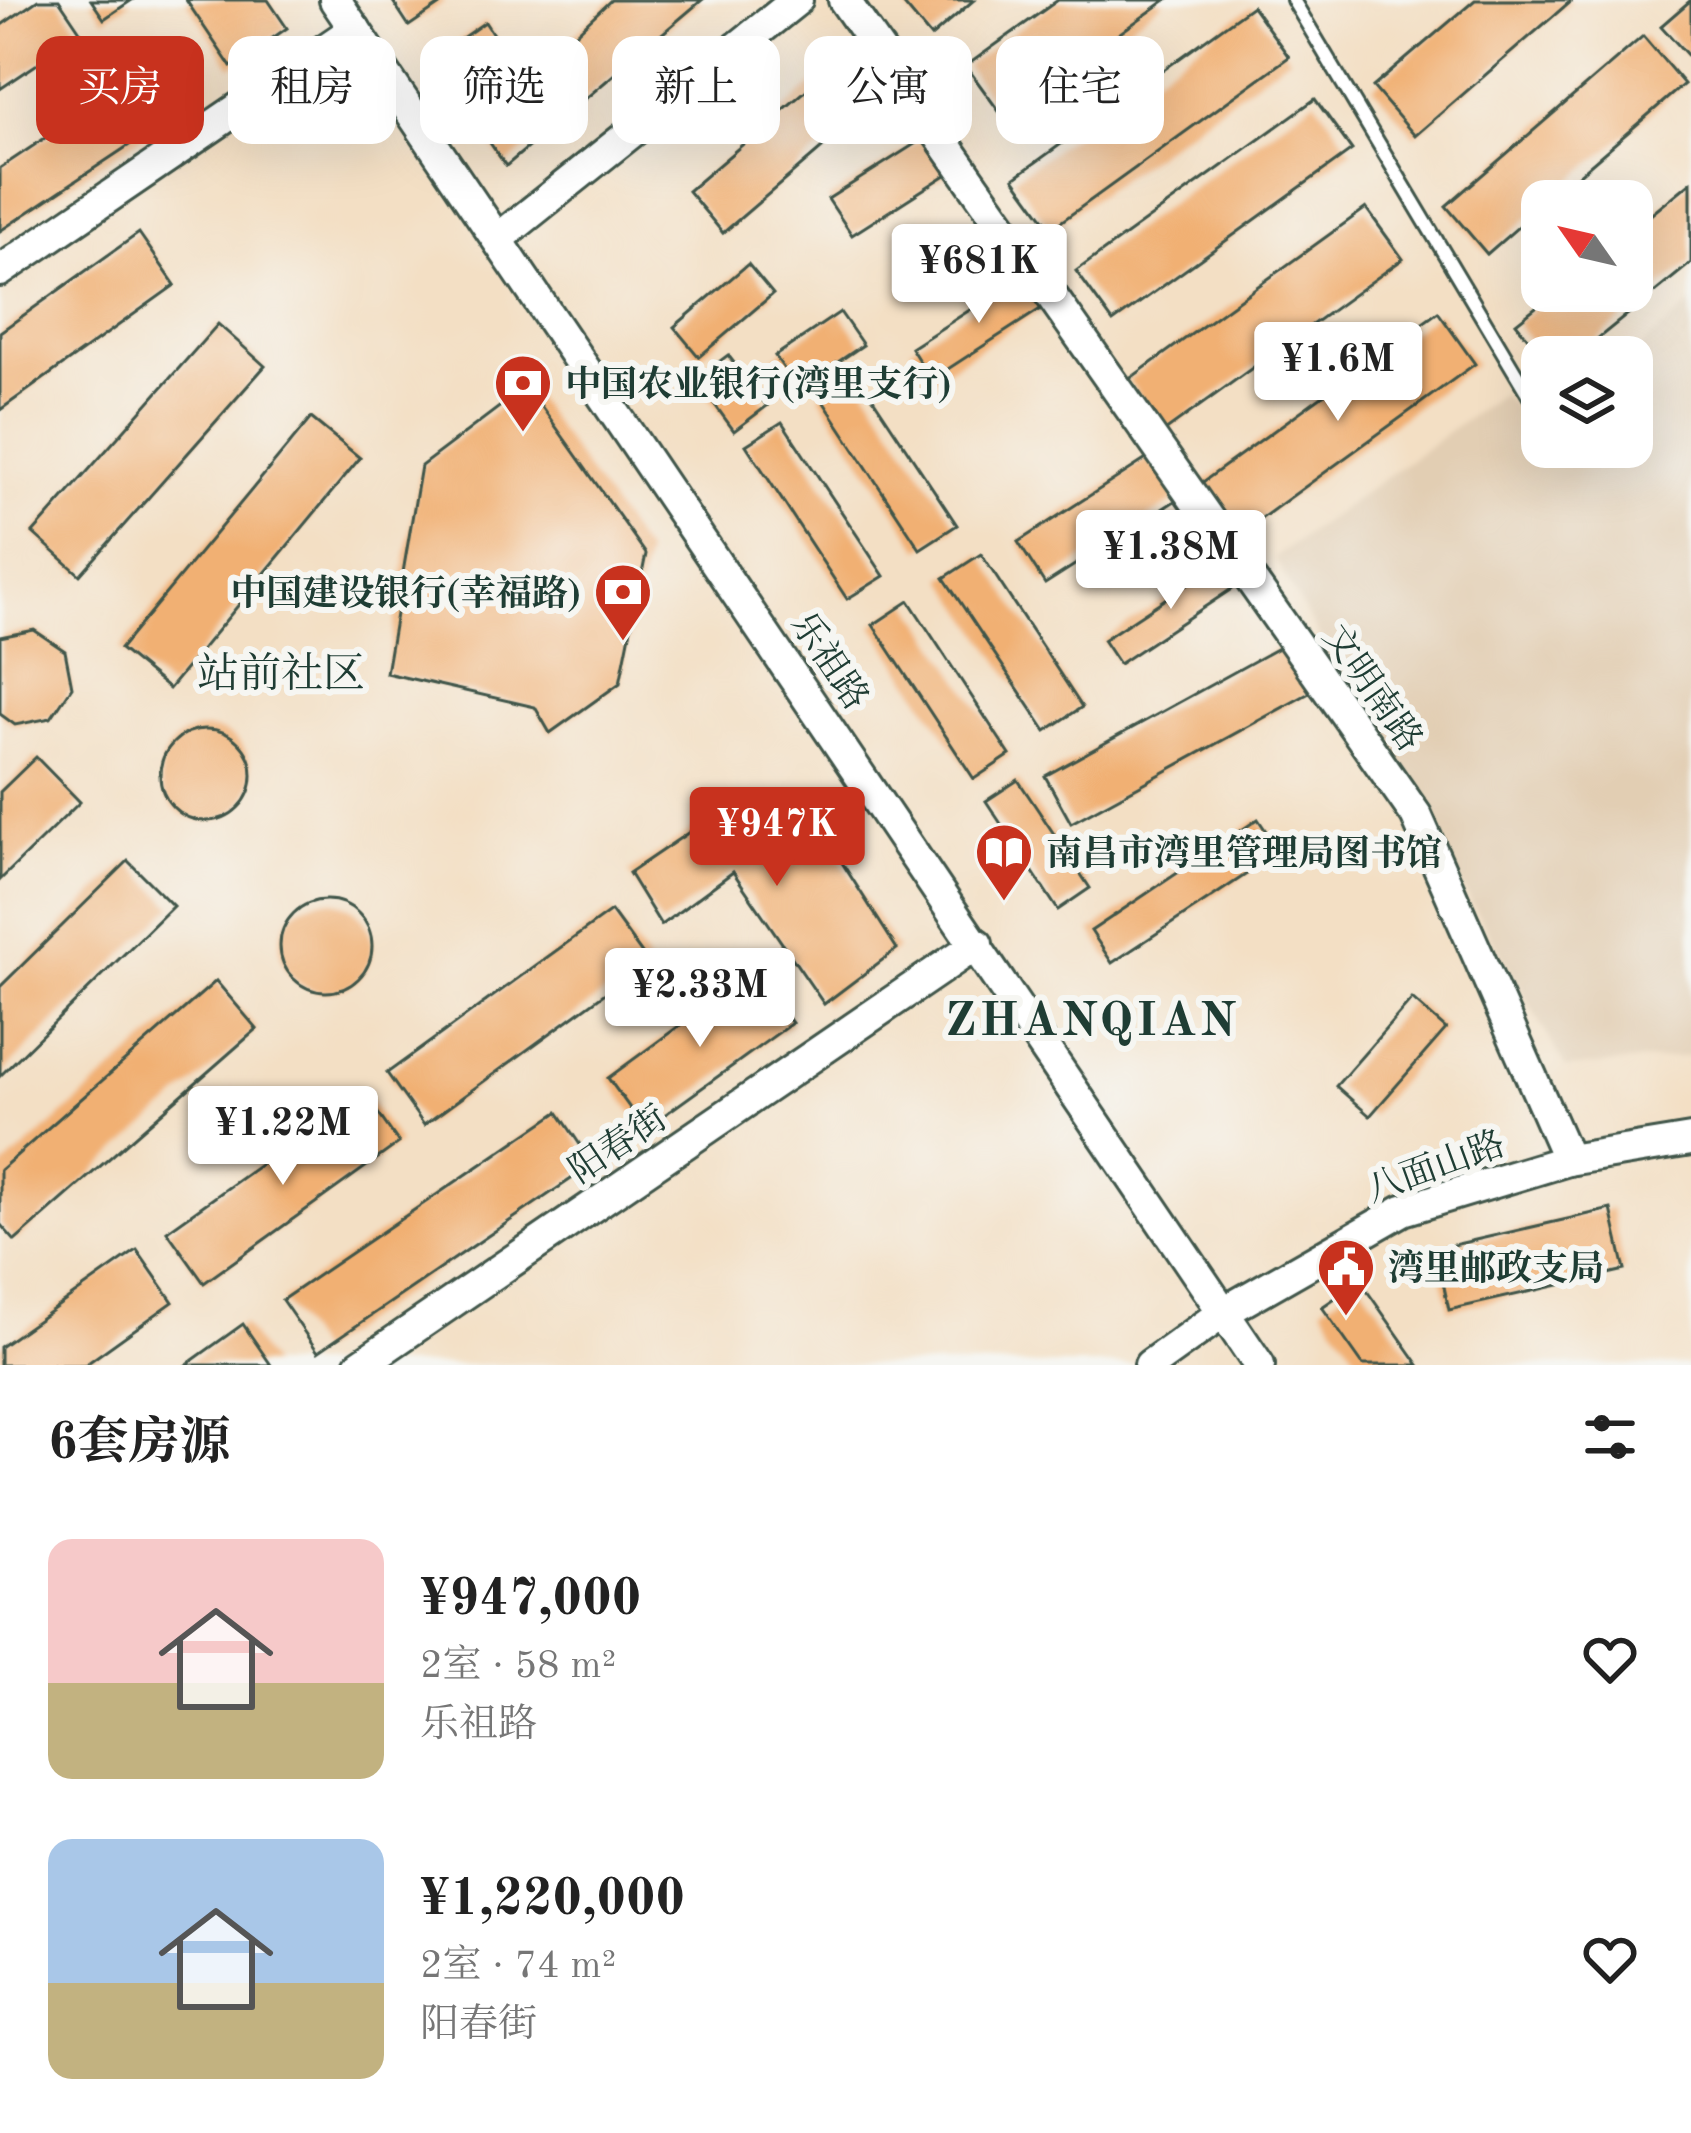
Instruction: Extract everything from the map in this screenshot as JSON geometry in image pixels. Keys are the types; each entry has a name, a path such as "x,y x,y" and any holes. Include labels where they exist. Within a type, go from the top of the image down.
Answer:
{"street":[{"name":"乐祖路","path":"335,0 1259,1365"},
{"path":"498,239 797,0"},
{"name":"文明南路","path":"844,0 1416,815 1568,1160"},
{"path":"0,271 355,28"},
{"name":"阳春街","path":"360,1365 976,944"},
{"name":"八面山路","path":"1150,1365 1224,1312 1403,1210 1568,1160 1691,1140"}],"lane":[{"path":"1293,0 1521,382"}],"shaded area":[{"path":"1691,304 1691,1056 1566,1068 1274,558 1501,394 1521,413 1521,468 1653,468 1653,337"}],"building":[{"path":"38,0 59,0 82,34 36,36 36,65 0,89 0,26"},
{"path":"91,0 132,0 104,19"},
{"path":"186,0 268,0 287,28 276,36 228,36 228,63"},
{"path":"392,0 447,0 409,26"},
{"path":"611,0 702,0 659,36 612,36 612,76 588,97 588,36 573,36"},
{"path":"900,0 974,0 932,36"},
{"path":"1058,0 1166,0 1116,36 1008,36"},
{"path":"1475,0 1572,0 1415,136 1373,87"},
{"path":"1691,0 1691,59 1661,26"},
{"path":"1252,6 1289,57 1051,229 1014,178 1061,144 1164,144 1164,70"},
{"path":"485,22 494,36 465,36"},
{"path":"1643,36 1684,84 1572,180 1521,180 1521,224 1487,254 1446,206"},
{"path":"996,44 996,107 972,74 972,62"},
{"path":"804,92 804,144 827,144 723,233 688,191 743,144 780,144 780,113"},
{"path":"1315,99 1352,150 1113,322 1076,271"},
{"path":"36,144 131,144 0,231 0,168"},
{"path":"491,144 532,144 506,166"},
{"path":"915,144 935,144 952,171 852,235 828,199"},
{"path":"1691,182 1691,263 1653,294 1653,213"},
{"path":"1366,208 1403,259 1165,431 1128,380"},
{"path":"139,233 175,285 0,410 0,332"},
{"path":"748,264 773,294 699,357 674,327"},
{"path":"1027,273 1048,304 931,380 911,348"},
{"path":"840,312 863,345 798,389 775,356"},
{"path":"1438,312 1475,364 1237,536 1200,484"},
{"path":"1530,312 1631,312 1601,336 1526,336 1516,323"},
{"path":"218,324 265,366 80,575 33,533"},
{"path":"728,355 767,406 734,431 696,379"},
{"path":"855,371 957,525 920,549 819,395"},
{"path":"527,386 646,554 620,683 550,733 535,707 386,673 421,466"},
{"path":"311,418 360,458 169,689 120,649"},
{"path":"782,422 884,576 847,599 746,445"},
{"path":"1154,454 1181,497 1045,584 1018,542"},
{"path":"981,554 1082,707 1046,731 944,578"},
{"path":"1224,560 1239,584 1119,664 1103,640"},
{"path":"909,601 1010,755 974,779 873,625"},
{"path":"34,630 65,651 72,687 51,718 15,725 0,714 0,637"},
{"path":"1287,643 1313,691 1071,823 1045,776"},
{"path":"206,729 238,743 252,775 238,807 206,821 174,807 160,775 174,743"},
{"path":"36,757 80,802 0,880 0,792"},
{"path":"1018,780 1090,888 1058,910 986,801"},
{"path":"802,800 897,949 824,1004 733,872 661,925 629,873 710,818"},
{"path":"1258,819 1280,852 1112,963 1091,931"},
{"path":"128,861 173,906 0,1076 0,987"},
{"path":"326,900 358,914 372,946 358,978 326,992 294,978 280,946 294,914"},
{"path":"611,911 648,962 424,1125 387,1073"},
{"path":"754,971 792,1023 645,1129 608,1078"},
{"path":"216,981 257,1029 15,1241 0,1224 0,1170"},
{"path":"1412,999 1446,1029 1370,1116 1336,1086"},
{"path":"363,1092 399,1143 204,1283 167,1231"},
{"path":"558,1112 593,1164 318,1352 282,1300"},
{"path":"1611,1209 1625,1270 1449,1310 1436,1249"},
{"path":"137,1250 173,1302 85,1365 0,1365 0,1347"},
{"path":"1360,1281 1419,1365 1363,1365 1322,1307"},
{"path":"243,1324 271,1365 186,1365"}],"place":[{"name":"中国农业银行(湾里支行)","path":"523,434"},
{"name":"中国建设银行(幸福路)","path":"623,643"},
{"name":"南昌市湾里管理局图书馆","path":"1004,903"},
{"name":"湾里邮政支局","path":"1346,1318"}],"district":[{"name":"站前社区","path":"281,672"},
{"name":"ZHANQIAN","path":"1092,1018"}]}
